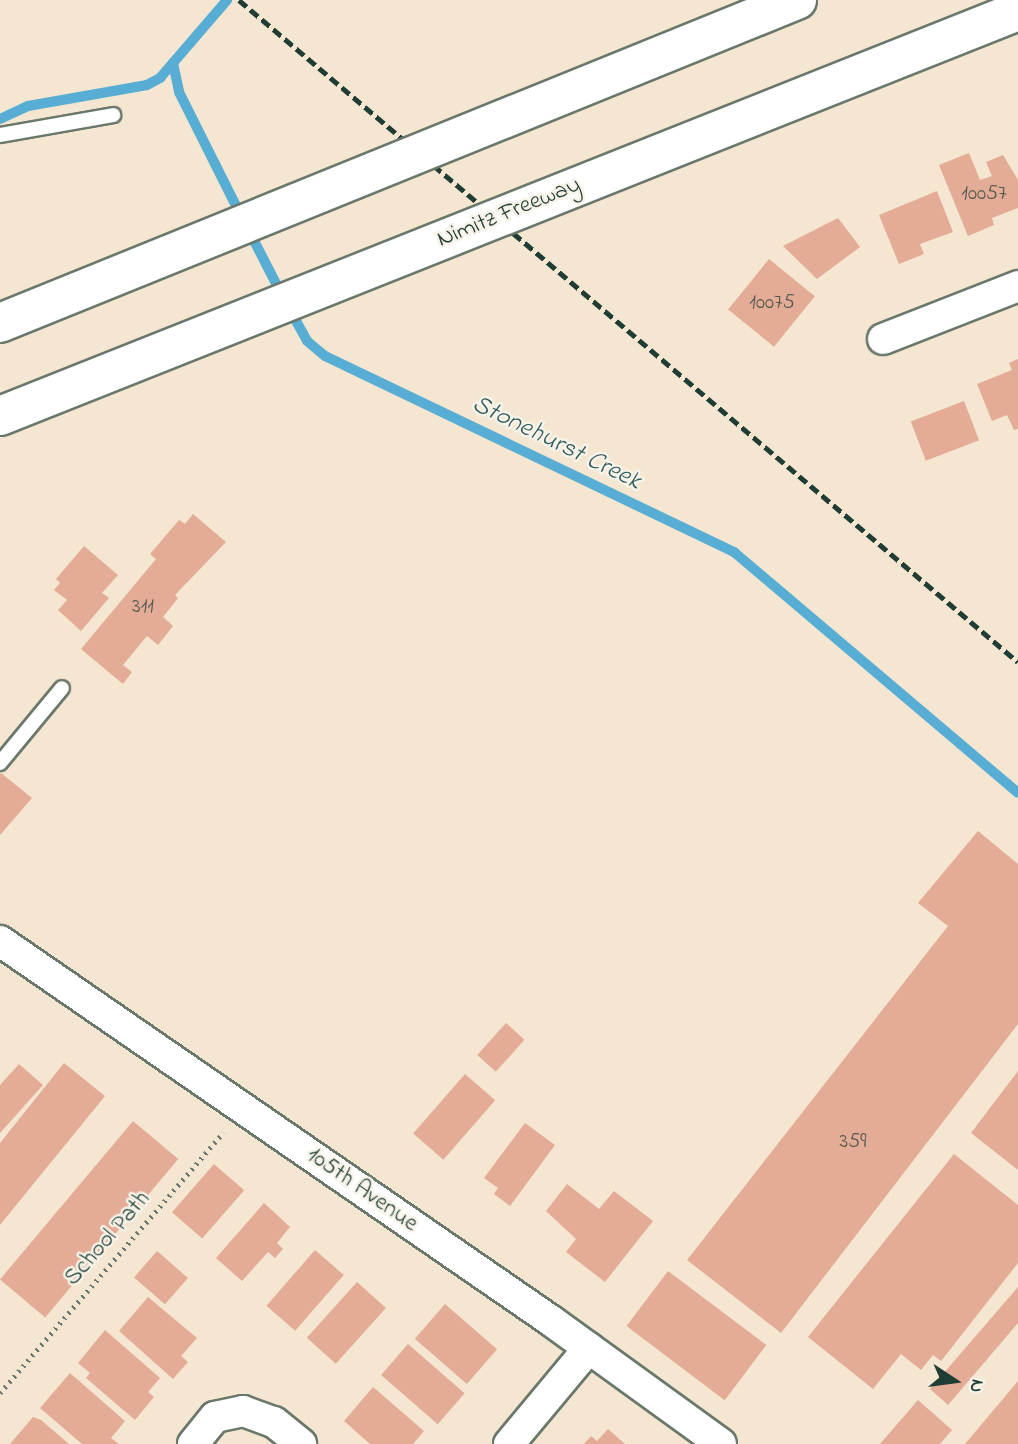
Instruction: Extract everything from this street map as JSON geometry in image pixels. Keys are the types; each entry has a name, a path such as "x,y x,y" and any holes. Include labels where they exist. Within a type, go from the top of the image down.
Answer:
{"highway":[{"path":"0,323 797,0"},
{"name":"Nimitz Freeway","path":"0,416 1018,11"}],"street":[{"path":"883,339 1018,286"},
{"name":"105th Avenue","path":"0,941 589,1348 721,1444"},
{"path":"509,1444 589,1348"},
{"path":"193,1444 215,1418 243,1411 274,1422 301,1444"}],"lane":[{"path":"0,135 113,115"},
{"path":"0,763 62,688"}],"path":[{"name":"School Path","path":"0,1392 243,1108"}],"building":[{"path":"969,153 980,180 992,176 986,162 1003,155 1018,180 1018,208 992,218 994,225 968,236 939,165"},
{"path":"937,191 953,232 920,244 924,254 899,264 879,215"},
{"path":"838,218 860,247 817,279 783,246"},
{"path":"769,259 815,296 774,347 728,310"},
{"path":"1018,359 1018,429 1014,430 1007,415 992,421 977,384 1012,370 1009,363"},
{"path":"964,401 979,440 926,461 911,421"},
{"path":"193,514 226,542 175,595 178,598 163,617 173,626 158,645 147,636 123,665 132,672 123,684 81,649 156,559 150,554 179,520 185,524"},
{"path":"84,546 118,575 102,593 109,598 81,631 58,610 67,600 54,590 60,583 56,579"},
{"path":"0,774 32,798 0,835"},
{"path":"978,831 1018,864 1018,1024 781,1333 687,1260 948,926 918,903"},
{"path":"506,1023 525,1040 496,1072 477,1055"},
{"path":"64,1063 105,1096 0,1225 0,1143"},
{"path":"19,1064 43,1085 0,1133 0,1085"},
{"path":"1018,1071 1018,1170 971,1133"},
{"path":"465,1074 495,1100 443,1160 413,1134"},
{"path":"133,1121 178,1159 45,1317 0,1280"},
{"path":"525,1123 555,1145 510,1206 494,1194 498,1188 484,1178"},
{"path":"954,1154 1018,1205 1018,1263 941,1361 933,1355 921,1370 901,1354 873,1389 808,1337"},
{"path":"214,1164 244,1190 202,1239 172,1212"},
{"path":"567,1184 599,1209 614,1191 653,1221 605,1282 566,1252 576,1239 546,1211"},
{"path":"264,1203 290,1227 277,1243 283,1249 275,1258 268,1252 242,1281 216,1258"},
{"path":"315,1250 344,1275 295,1331 266,1306"},
{"path":"157,1251 188,1278 165,1304 134,1277"},
{"path":"668,1271 766,1345 725,1400 626,1326"},
{"path":"357,1282 386,1308 336,1364 307,1338"},
{"path":"1018,1287 1018,1323 948,1405 930,1389"},
{"path":"148,1297 197,1338 181,1356 188,1362 173,1379 119,1331"},
{"path":"445,1304 497,1349 467,1384 415,1339"},
{"path":"105,1330 160,1378 148,1392 154,1397 135,1420 86,1378 90,1373 78,1363"},
{"path":"408,1344 465,1393 438,1424 381,1375"},
{"path":"70,1373 125,1421 111,1438 119,1444 82,1444 40,1408"},
{"path":"1018,1381 1018,1444 965,1444"},
{"path":"373,1387 424,1431 413,1444 370,1444 344,1421"},
{"path":"918,1400 952,1430 940,1444 880,1444"},
{"path":"33,1417 41,1420 69,1444 10,1444"},
{"path":"608,1429 625,1444 584,1444 591,1436 597,1441"}],"waterway":[{"path":"0,119 28,106 147,85 160,78 227,0"},
{"name":"Stonehurst Creek","path":"173,63 179,92 241,216"},
{"name":"Stonehurst Creek","path":"248,229 283,297"},
{"name":"Stonehurst Creek","path":"290,310 307,341 325,356 734,552 1018,793"}],"railway":[{"path":"239,0 1018,662"}]}
